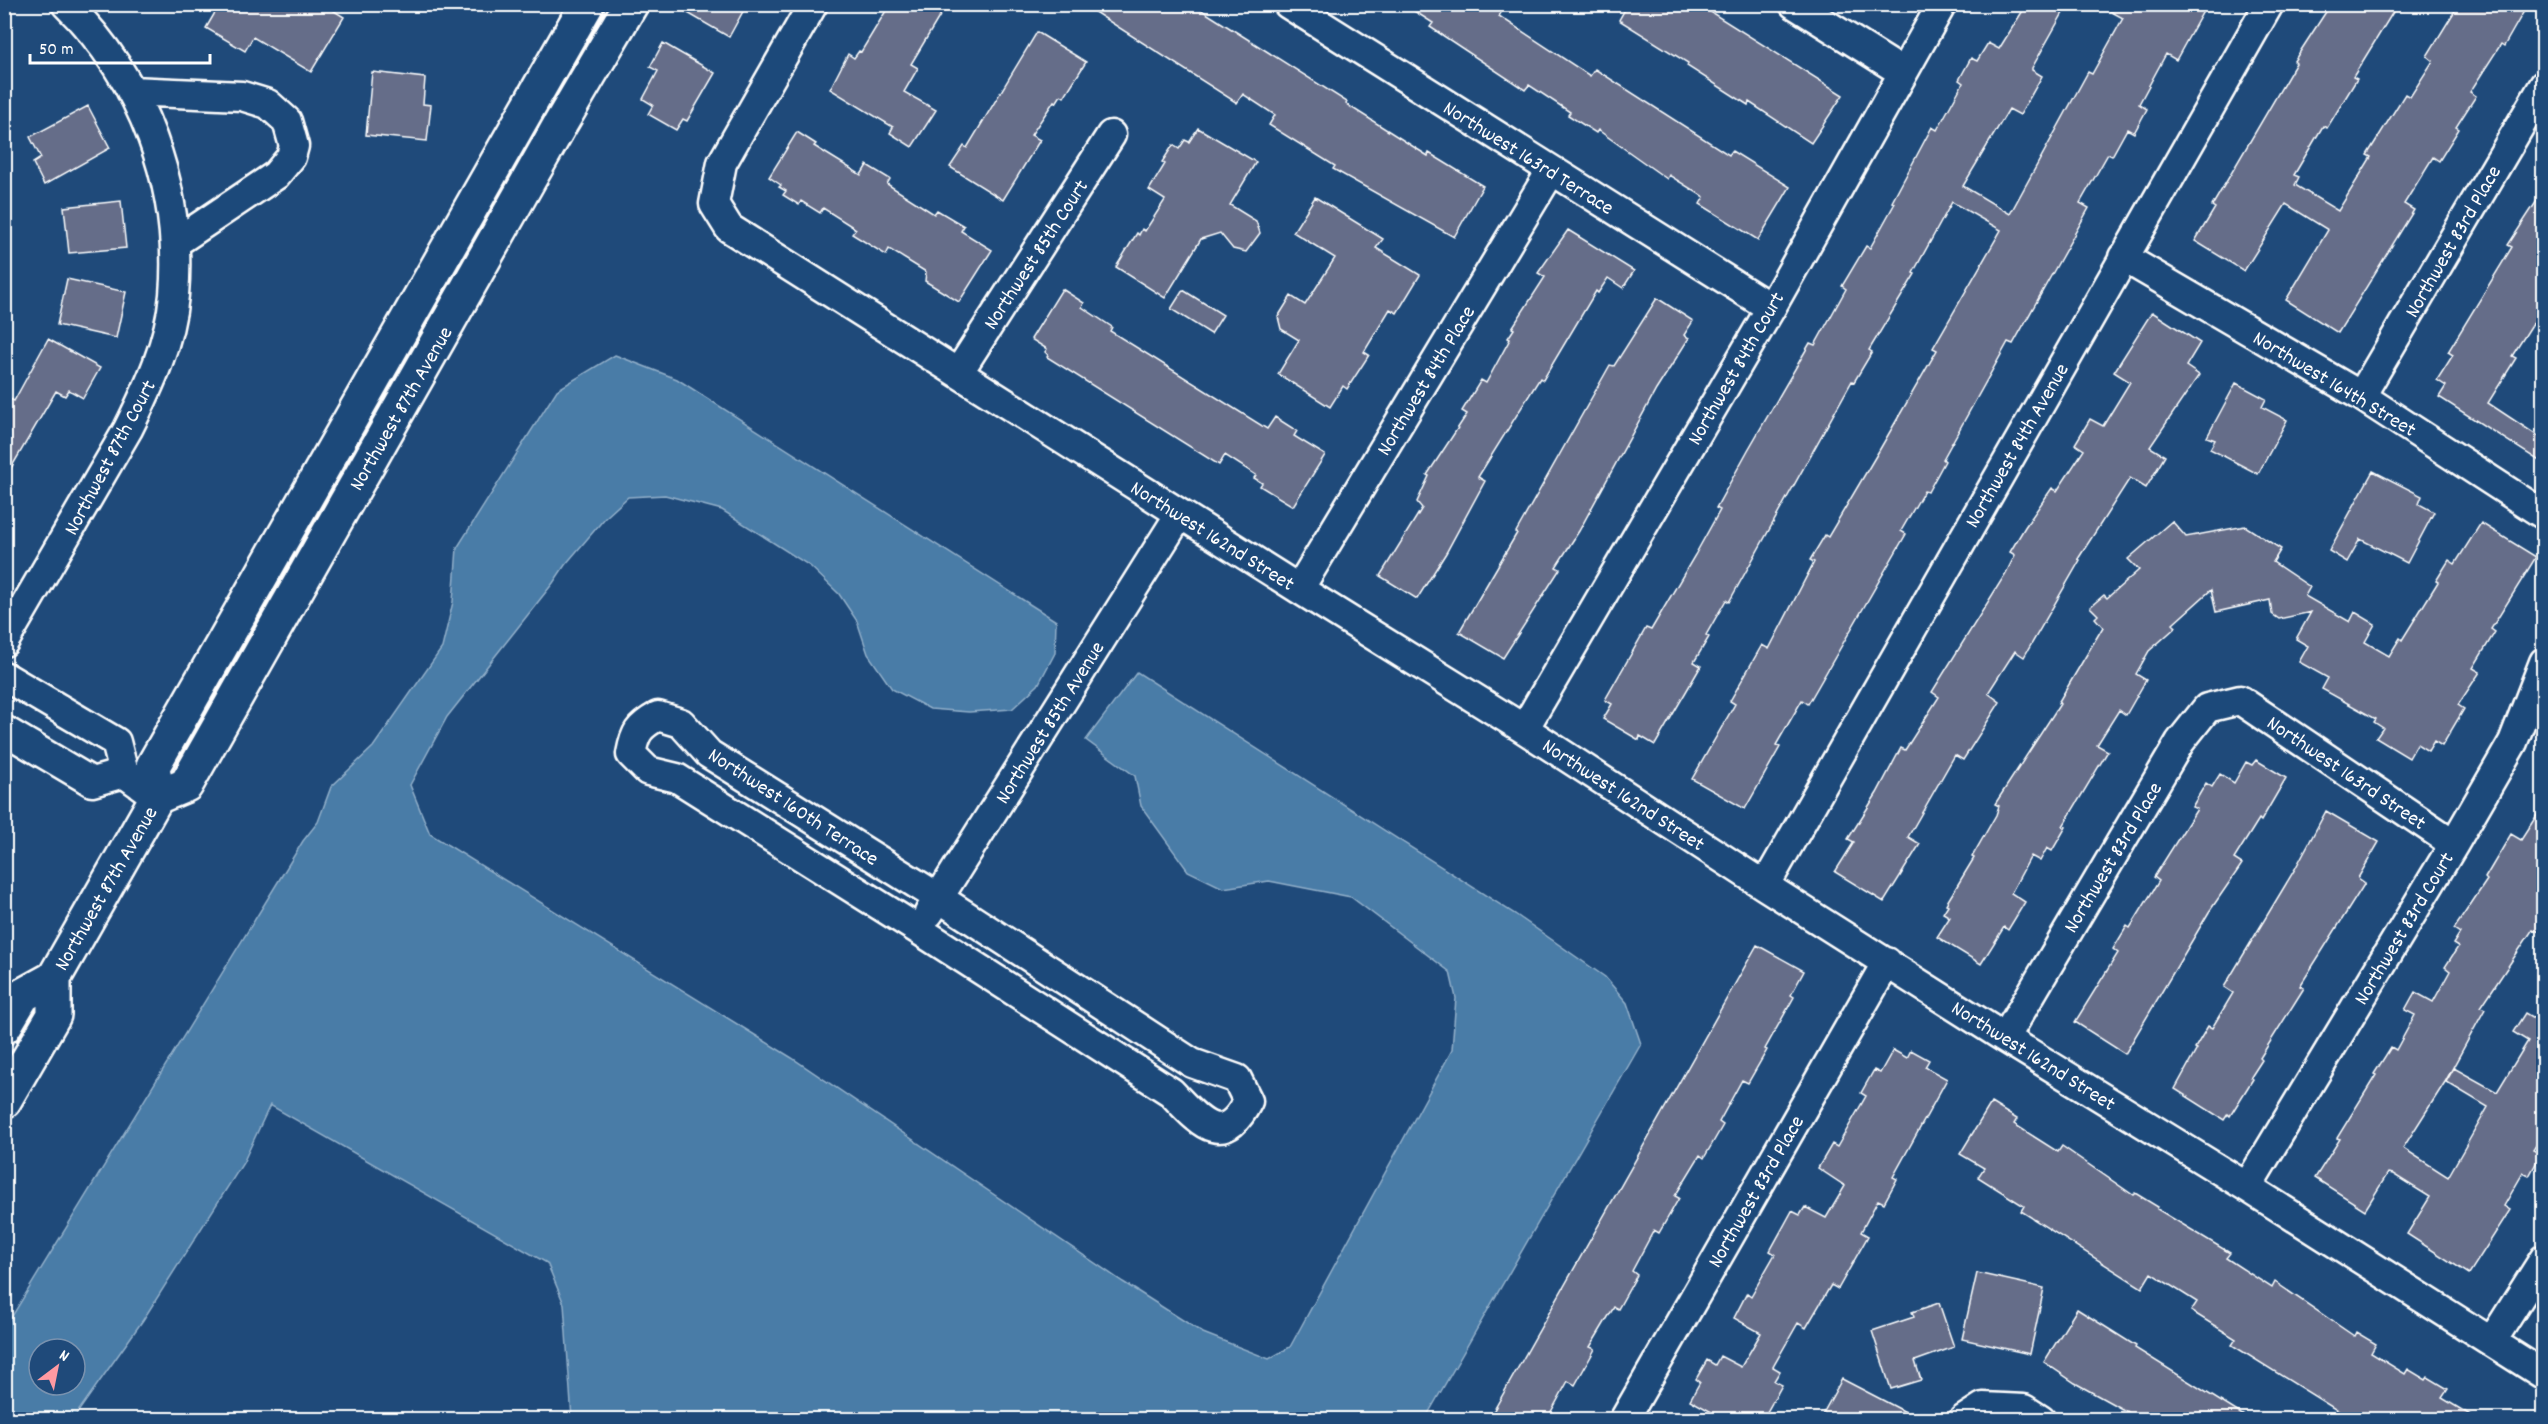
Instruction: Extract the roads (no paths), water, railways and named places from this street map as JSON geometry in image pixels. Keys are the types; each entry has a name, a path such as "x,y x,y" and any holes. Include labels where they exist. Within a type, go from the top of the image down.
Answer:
{"street":[{"name":"Northwest 87th Court","path":"4,642 128,429 163,347 174,297 175,243 159,153 148,122 131,91 96,38 66,4"},
{"name":"Northwest 87th Avenue","path":"4,1101 54,1015 54,978 157,797 153,766 587,4"},
{"name":"Northwest 87th Avenue","path":"157,797 186,785 631,4"},
{"name":"Northwest 162nd Street","path":"813,4 722,163 714,204 729,228 1524,729 1765,886 2005,1038 2247,1186 2544,1375"},
{"name":"Northwest 163rd Terrace","path":"1288,4 1771,308"},
{"path":"1794,4 1902,72"},
{"name":"Northwest 84th Court","path":"1524,729 1771,308 1942,4"},
{"name":"Northwest 84th Avenue","path":"1765,886 2269,4"},
{"name":"Northwest 83rd Place","path":"2361,396 2544,85"},
{"path":"131,91 242,96 256,99 278,110 292,131 294,146 291,157 276,175 175,243"},
{"name":"Northwest 85th Court","path":"958,373 1111,135"},
{"name":"Northwest 84th Place","path":"1299,589 1551,171"},
{"name":"Northwest 164th Street","path":"2123,256 2361,396 2544,515"},
{"name":"Northwest 85th Avenue","path":"919,930 1180,514"},
{"name":"Northwest 83rd Court","path":"2247,1186 2454,844 2513,742 2544,662"},
{"path":"4,676 116,742 124,773 157,797"},
{"path":"42,699 11,734 92,782 124,773"},
{"name":"Northwest 83rd Place","path":"2005,1038 2180,742 2207,708 2240,700"},
{"name":"Northwest 163rd Street","path":"2240,700 2454,844"},
{"name":"Northwest 160th Terrace","path":"658,716 681,723 709,753 939,898 1192,1063 1237,1078 1248,1101 1239,1118 1225,1128 1216,1128 1200,1122 1170,1092 919,930 676,778 648,771 631,754 635,734 645,723 658,716"},
{"name":"Northwest 83rd Place","path":"1623,1419 1887,962"},
{"name":"Northwest 87th Avenue","path":"4,1027 23,995 54,978"},
{"path":"2492,1341 2544,1259"},
{"path":"1973,1413 2024,1409 2041,1419"}],"water":[{"path":"615,355 677,379 1056,621 1055,653 1038,685 1012,709 969,712 930,709 892,689 868,654 857,621 839,594 810,566 722,510 665,495 628,497 605,518 565,565 447,717 410,785 430,834 792,1058 1123,1282 1203,1333 1269,1359 1290,1347 1452,1050 1456,998 1450,972 1351,897 1269,881 1223,888 1188,871 1141,806 1135,776 1086,740 1137,672 1515,914 1605,977 1627,1003 1641,1044 1425,1419 572,1419 564,1304 547,1263 270,1105 243,1163 143,1320 73,1419 5,1419 4,1330 6,1326 303,841 318,822 331,787 373,747 442,648 453,602 457,548 557,390"}]}
